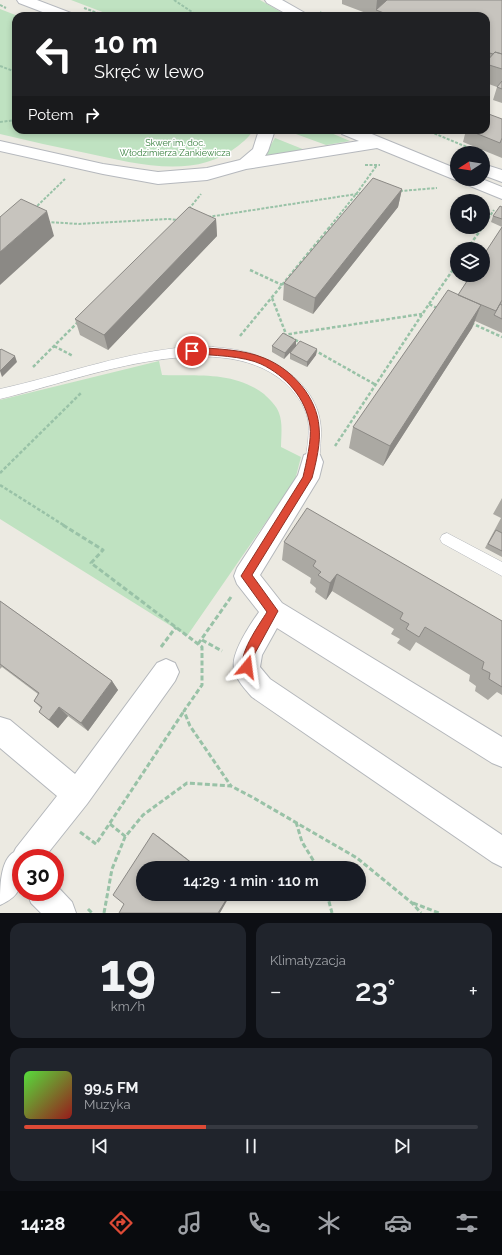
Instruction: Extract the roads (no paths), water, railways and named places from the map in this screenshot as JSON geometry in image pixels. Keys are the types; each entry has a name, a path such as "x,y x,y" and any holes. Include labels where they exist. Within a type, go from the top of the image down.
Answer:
{"main road":[{"path":"24,0 56,12"},
{"path":"272,0 293,12"},
{"path":"246,164 260,151 265,134"},
{"path":"369,134 450,157"},
{"path":"0,146 103,169 158,178 207,174 246,164 380,136 450,171"},
{"path":"490,172 502,176"},
{"path":"476,186 499,201"},
{"path":"312,462 308,478 246,576 273,611 502,753"},
{"path":"273,611 249,653 247,667 252,678 261,688 502,852"},
{"path":"34,849 77,794 166,672"},
{"path":"0,730 77,794"},
{"path":"0,890 12,876"},
{"path":"50,901 61,913"}],"lane":[{"path":"3,393 152,356 192,351 226,353 262,361 286,376 298,387 309,404 315,427 312,462"},
{"path":"447,539 502,569"}],"park label":[{"name":"Skwer im. doc. Włodzimierza Zankiewicza","path":"175,148"}]}
